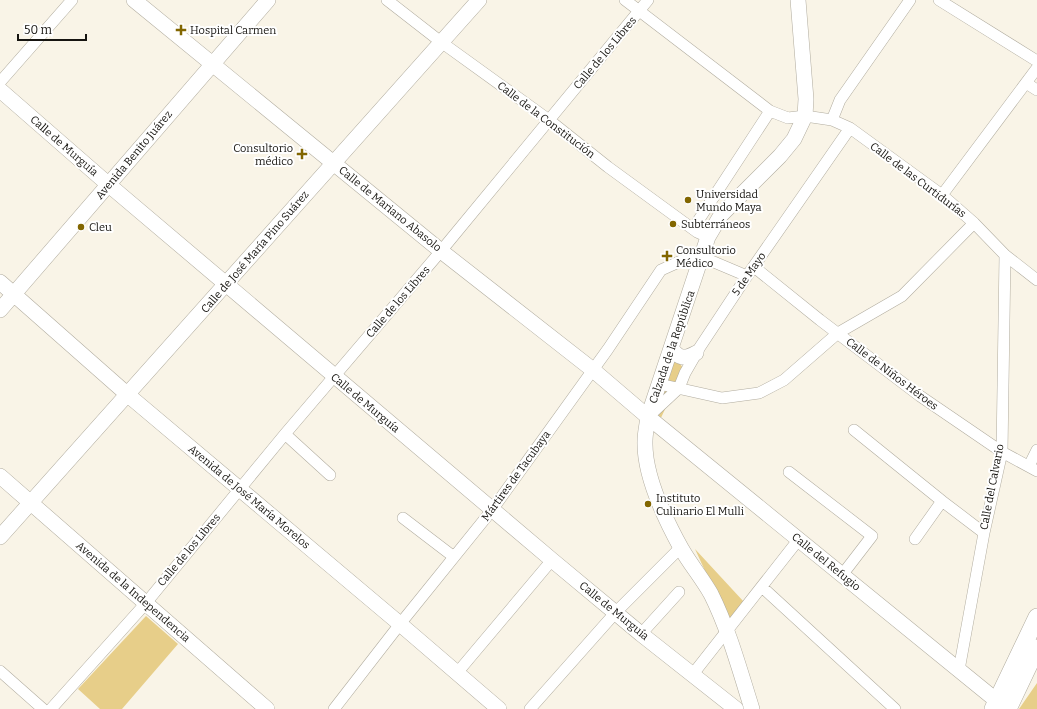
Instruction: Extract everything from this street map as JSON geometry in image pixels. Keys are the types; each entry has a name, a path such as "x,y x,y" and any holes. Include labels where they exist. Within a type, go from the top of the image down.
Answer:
{"main road":[{"name":"Calle de Mariano Abasolo","path":"134,0 441,251 592,370 648,417"},
{"name":"Avenida Benito Juárez","path":"0,310 268,0"},
{"name":"Calle de José María Pino Suárez","path":"0,537 479,0"},
{"name":"Calzada de la República","path":"752,709 726,631 711,594 681,547 660,502 652,481 647,461 645,442 648,417 672,349 708,237 721,216 780,156 794,139 806,116 806,98 798,0"},
{"name":"Calle de Murguía","path":"0,90 226,285 492,510 642,634 736,709"},
{"name":"Avenida de José María Morelos","path":"0,282 128,395 499,709"},
{"path":"672,349 676,355 682,357 690,356 696,353"},
{"name":"Calle del Refugio","path":"648,417 959,670 1000,707"},
{"name":"Avenida de la Independencia","path":"0,476 267,709"},
{"path":"1000,707 1037,617"},
{"path":"1000,707 1037,648"}],"street":[{"path":"0,82 72,0"},
{"name":"Calle de la Constitución","path":"387,0 549,120 608,167 697,232 708,237"},
{"name":"Calle de las Curtidurías","path":"625,0 770,110 788,118 806,116 832,120 850,128 942,195 974,223 1005,255 1036,276"},
{"name":"Calle de los Libres","path":"51,709 146,603 285,434 441,251 648,0"},
{"path":"832,120 840,100 910,0"},
{"path":"939,0 1037,61"},
{"path":"942,195 1037,68"},
{"path":"1026,83 1037,90"},
{"path":"698,221 770,110"},
{"name":"5 de Mayo","path":"648,417 679,388 696,353 747,276 850,128"},
{"path":"660,384 722,398 759,393 784,380 838,333 902,296 974,223"},
{"name":"Calle del Calvario","path":"959,670 984,533 1002,452 1005,255"},
{"path":"702,257 747,276"},
{"name":"Mártires de Tacubaya","path":"334,709 492,510 661,270 681,261 702,257"},
{"name":"Calle de Niños Héroes","path":"754,266 920,396 1002,452 1033,468"},
{"path":"854,430 984,533"},
{"path":"285,434 330,474"},
{"path":"1033,468 1037,450"},
{"path":"789,472 872,536 842,574"},
{"path":"915,539 942,501"},
{"path":"403,518 454,557"},
{"path":"693,674 799,539"},
{"path":"530,709 616,612 681,547"},
{"path":"457,673 552,560"},
{"path":"762,587 895,709"},
{"path":"642,634 679,592"},
{"path":"0,670 43,709"}],"shaded area":[{"path":"676,359 684,369 659,422 648,417"},
{"path":"695,549 744,602 729,623"},
{"path":"146,616 178,644 122,709 100,709 78,689"},
{"path":"1037,683 1037,709 1019,709"}],"place":[{"name":"Hospital Carmen","path":"181,30"},
{"name":"Consultorio médico","path":"302,154"},
{"name":"Universidad Mundo Maya","path":"688,200"},
{"name":"Subterráneos","path":"673,224"},
{"name":"Cleu","path":"81,227"},
{"name":"Consultorio Médico","path":"667,256"},
{"name":"Instituto Culinario El Mulli","path":"648,504"}]}
